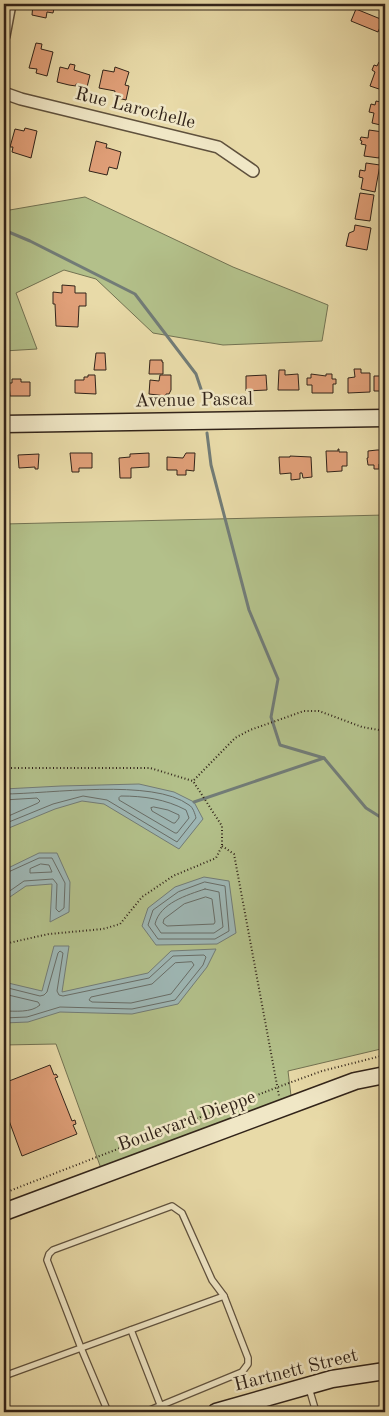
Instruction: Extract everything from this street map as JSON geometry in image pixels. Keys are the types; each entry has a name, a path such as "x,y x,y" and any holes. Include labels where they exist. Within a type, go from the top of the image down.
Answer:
{"street":[{"path":"4,36 10,4"},
{"name":"Rue Larochelle","path":"4,92 22,100 218,147 253,171"},
{"name":"Avenue Pascal","path":"4,424 385,418"},
{"name":"Boulevard Dieppe","path":"4,1212 356,1081 385,1075"},
{"name":"Hartnett Street","path":"216,1412 332,1379 385,1371"}],"lane":[{"path":"108,1412 47,1260 53,1250 172,1206 182,1213 212,1280 224,1296 248,1358 246,1368 242,1372 145,1412"},
{"path":"4,1376 224,1296"},
{"path":"131,1330 163,1412"},
{"path":"308,1386 316,1412"}],"path":[{"path":"193,781 235,738 264,725 304,711 319,711 362,727 379,730 385,729"},
{"path":"4,768 150,768 193,781 222,826 222,846 216,858 173,876 142,897 120,924 103,929 49,934 4,944"},
{"path":"222,846 234,854 282,1108"},
{"path":"4,1193 322,1071 385,1055"}],"green space":[{"path":"85,197 233,267 328,305 322,341 223,345 153,333 96,279 64,270 16,293 37,349 4,351 4,211"},
{"path":"385,515 385,1048 288,1071 292,1104 103,1174 56,1044 4,1045 4,524"}],"water":[{"path":"139,784 174,792 194,802 203,819 179,849 104,804 82,801 55,809 4,830 4,789"},
{"path":"39,853 57,853 70,882 69,912 50,922 52,884 26,886 4,901 4,870"},
{"path":"204,877 229,881 236,933 217,944 156,945 142,926 148,908 175,887"},
{"path":"54,946 69,946 62,992 148,973 171,951 216,949 207,967 178,1004 132,1014 60,1012 28,1022 4,1023 4,982 42,991"}],"building":[{"path":"33,4 55,4 53,13 47,12 46,18 32,15"},
{"path":"356,9 383,20 378,32 351,21"},
{"path":"36,43 42,44 41,49 53,52 47,76 36,73 37,69 29,68"},
{"path":"379,62 385,64 385,91 370,86 375,72 372,70 374,65 377,66"},
{"path":"70,64 75,65 74,70 90,75 87,87 57,82 60,67 68,69"},
{"path":"115,67 129,72 125,85 129,86 126,100 114,97 115,91 99,88 103,70 114,72"},
{"path":"376,101 385,103 385,126 372,123 374,113 369,112 371,104 375,105"},
{"path":"25,128 37,131 31,158 12,152 13,147 10,147 15,129 24,131"},
{"path":"369,130 383,132 383,148 381,147 379,158 364,156 366,145 361,144 362,141 360,140 361,137 368,138"},
{"path":"96,141 107,144 106,148 121,152 117,169 109,167 107,175 89,171"},
{"path":"366,163 380,165 375,192 361,189 363,178 359,177 360,170 365,171"},
{"path":"360,193 374,195 370,221 355,219"},
{"path":"355,225 371,228 367,250 346,246 349,233 354,231"},
{"path":"62,285 75,286 75,293 86,293 86,306 79,306 78,327 56,326 53,292 62,293"},
{"path":"96,353 105,353 106,370 94,370"},
{"path":"150,360 162,360 163,374 149,374"},
{"path":"354,369 361,369 361,373 370,373 370,392 348,393 348,378 355,377"},
{"path":"279,370 285,370 285,375 298,374 299,390 278,390"},
{"path":"384,371 385,391 374,391 374,376 384,376"},
{"path":"311,374 326,376 326,374 332,374 332,379 336,379 336,384 333,384 333,393 312,393 312,385 307,385 307,378 311,378"},
{"path":"88,375 95,375 96,394 75,393 75,380 84,380 84,377 88,377"},
{"path":"160,375 171,375 171,390 169,394 166,394 166,396 149,394 150,380 159,381"},
{"path":"266,375 267,390 246,391 246,376"},
{"path":"12,379 30,382 30,396 10,396 9,383 12,383"},
{"path":"338,449 339,452 347,452 347,466 342,466 342,471 327,472 326,451 338,451"},
{"path":"385,450 385,464 379,464 379,469 374,469 374,465 368,465 368,451"},
{"path":"70,453 92,453 92,468 79,468 79,472 72,472"},
{"path":"149,453 149,467 131,468 131,478 120,478 119,458 130,457 130,454"},
{"path":"186,453 195,453 194,471 186,470 186,475 177,475 177,470 167,470 167,457 183,458"},
{"path":"39,454 38,469 35,469 35,467 19,468 18,455"},
{"path":"279,457 311,457 312,477 303,478 302,473 300,473 300,479 291,480 291,473 280,474"},
{"path":"50,1065 54,1075 56,1074 58,1077 55,1078 72,1121 75,1120 76,1124 73,1125 77,1134 22,1156 4,1107 4,1083"}],"waterway":[{"path":"4,230 30,241 135,294 196,374 206,404"},
{"path":"207,433 211,465 249,610 278,679 271,717 280,745 324,758 366,808 385,820"},
{"path":"194,802 324,758"}]}
